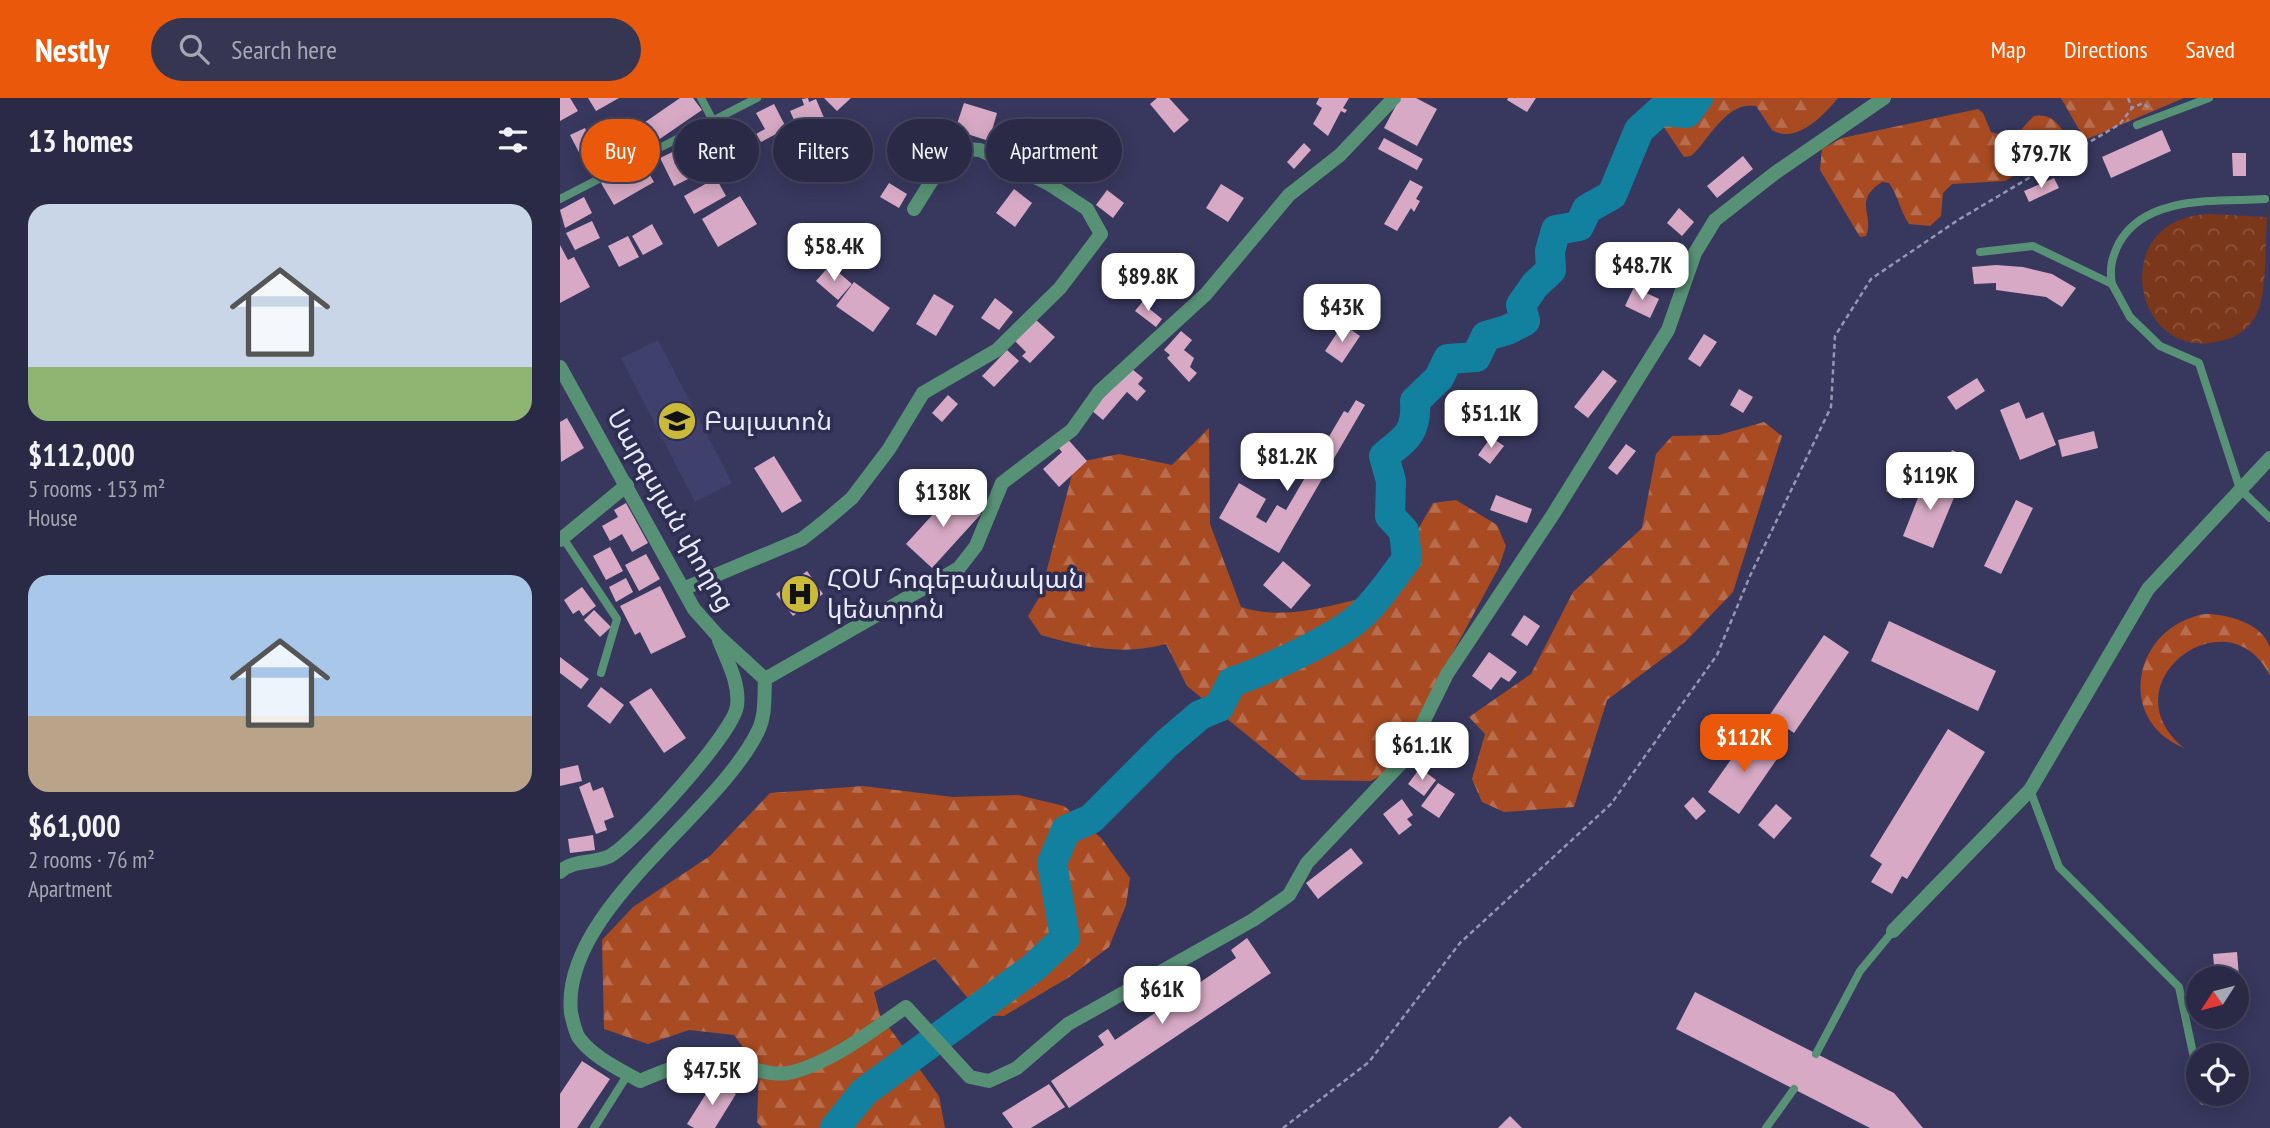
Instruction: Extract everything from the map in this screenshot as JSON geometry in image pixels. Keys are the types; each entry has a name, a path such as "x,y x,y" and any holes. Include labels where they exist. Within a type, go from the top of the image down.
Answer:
{"street":[{"path":"1394,98 1340,155 1289,195 1206,294 1099,392 1072,430 1002,483 976,546 960,568 765,679 763,714 758,732 740,758 608,896 577,945 565,995 578,1037 605,1062 640,1081 682,1063 729,1064 769,1073 793,1072 847,1047 906,1007 970,1077 989,1081 1017,1068 1068,1024 1253,920 1289,895 1307,863 1405,759 1447,674 1555,513 1668,330 1696,253 1715,220 1775,173 1884,98"},
{"path":"683,589 802,539 825,521 852,498 889,449 923,393 997,350 1060,288 1101,234 1087,209 1049,184 980,150 952,148 914,209"},
{"name":"Սարգսյան փողոց","path":"560,367 694,609 717,635 765,679"},
{"path":"1893,931 2030,790 2148,589 2270,457"},
{"path":"561,539 627,485"},
{"path":"560,872 565,867 608,857 636,837 708,752 737,710 738,690 717,635"}],"lane":[{"path":"701,98 712,119 756,98"},
{"path":"2137,125 2209,98"},
{"path":"560,199 674,139"},
{"path":"2265,199 2175,206 2148,215 2122,238 2113,254 2109,270 2112,284 2130,317 2160,346 2199,363 2240,489 2270,518"},
{"path":"1980,251 2033,246 2112,284"},
{"path":"561,539 617,619 601,673"},
{"path":"2030,790 2059,867 2179,987 2191,1043"},
{"path":"1816,1054 1860,971 1893,931"},
{"path":"594,1128 628,1074"},
{"path":"1766,1128 1794,1089"}],"path":[{"path":"2128,98 2133,108"},
{"path":"2141,98 2157,117"},
{"path":"1283,1128 1369,1062 1460,943 1611,804 1717,655 1750,576 1831,407 1835,336 1871,279 1958,220 2120,124 2133,108 2143,103"}],"shaded area":[{"name":"Բալատոն","path":"658,340 732,483 695,502 621,358"}],"green space":[{"path":"1663,98 1838,98 1809,126 1790,134 1772,130 1756,106 1736,109 1719,123 1691,156 1684,157 1661,123 1659,116"},
{"path":"2061,98 2184,98 2085,140"},
{"path":"1978,109 1983,113 1991,132 2016,134 2034,116 2041,116 2052,119 2071,143 2079,143 2068,151 2063,146 2056,148 2057,168 2030,167 2005,181 1952,184 1943,193 1941,216 1930,226 1909,224 1889,183 1882,182 1868,195 1868,228 1866,236 1860,237 1820,170 1822,149 1842,138"},
{"path":"2209,214 2267,217 2262,298 2253,320 2233,337 2220,341 2190,342 2167,331 2151,312 2143,288 2144,262 2155,239 2176,222"},
{"path":"1764,422 1782,436 1733,592 1685,642 1607,700 1574,807 1504,812 1482,802 1472,779 1485,734 1469,717 1531,674 1573,592 1642,528 1656,454 1672,436 1719,435"},
{"path":"1209,428 1210,524 1241,607 1276,613 1294,612 1382,593 1433,503 1456,500 1497,525 1506,546 1499,567 1389,771 1371,781 1302,780 1187,686 1166,644 1118,650 1072,643 1041,635 1028,616 1040,596 1075,463 1119,454 1172,465"},
{"path":"2205,614 2233,618 2260,632 2270,648 2270,676 2251,652 2228,642 2204,644 2182,656 2166,674 2158,697 2163,723 2184,748 2162,734 2148,717 2141,696 2142,675 2149,654 2162,636 2181,622"},
{"path":"863,786 953,797 1018,795 1064,806 1101,838 1130,878 1126,905 1109,947 1071,976 1004,1016 982,1015 935,959 874,992 880,1015 939,1096 945,1128 762,1128 757,1122 759,1069 734,1035 689,1030 648,1044 604,1029 602,940 633,907 710,856 770,793"}],"building":[{"path":"560,98 570,98 578,111 560,121"},
{"path":"588,98 619,98 596,111"},
{"path":"680,98 693,98 702,110 689,119 674,119 674,129 660,139 660,119 650,119"},
{"path":"808,98 809,102 816,99 825,119 794,119 790,111 804,105 802,99"},
{"path":"824,98 851,98 837,111"},
{"path":"1157,98 1169,98 1189,120 1174,133 1150,104"},
{"path":"1319,98 1349,98 1343,108 1347,110 1345,113 1341,111 1328,136 1313,124 1322,108 1316,104"},
{"path":"1400,98 1416,98 1437,109 1417,146 1384,128"},
{"path":"1536,98 1527,112 1507,100"},
{"path":"964,103 997,113 995,119 986,119 986,140 972,136 972,119 959,119"},
{"path":"774,104 782,119 773,119 773,136 761,142 759,132 765,129 756,113"},
{"path":"581,130 581,156 570,135"},
{"path":"2162,130 2171,151 2111,178 2102,157"},
{"path":"1384,138 1423,159 1417,170 1378,149"},
{"path":"1304,143 1311,150 1294,169 1287,162"},
{"path":"674,151 674,182 682,182 674,186 660,158"},
{"path":"2232,153 2246,153 2246,176 2233,176"},
{"path":"1743,156 1753,169 1717,198 1707,186"},
{"path":"2054,178 2059,188 2029,202 2024,191"},
{"path":"1410,180 1423,187 1416,199 1420,201 1414,212 1411,208 1397,231 1384,224"},
{"path":"603,182 654,182 614,205 601,183"},
{"path":"709,182 718,182 726,196 694,214 684,196"},
{"path":"889,183 907,194 899,208 880,197"},
{"path":"1221,184 1244,198 1228,222 1206,208"},
{"path":"1014,189 1032,203 1015,227 996,213"},
{"path":"1107,190 1124,203 1113,218 1096,205"},
{"path":"740,196 757,224 718,247 702,219"},
{"path":"584,197 592,213 565,228 560,210"},
{"path":"1679,208 1694,222 1682,236 1667,223"},
{"path":"592,221 600,238 575,250 566,233"},
{"path":"652,224 663,244 643,255 632,236"},
{"path":"628,236 639,257 619,267 608,246"},
{"path":"560,245 568,260 574,257 590,287 560,303"},
{"path":"830,265 852,284 838,300 816,281"},
{"path":"1972,267 2023,267 2052,274 2076,288 2062,307 2046,297 1996,290 1996,283 1974,284"},
{"path":"854,282 890,308 873,332 836,306"},
{"path":"1634,287 1659,299 1650,318 1625,306"},
{"path":"934,294 954,306 936,336 916,324"},
{"path":"1147,296 1151,299 1146,306 1162,319 1156,327 1135,311"},
{"path":"995,298 1013,312 999,330 981,318"},
{"path":"1355,304 1373,312 1369,322 1351,314"},
{"path":"1035,319 1055,337 1030,363 1022,356 1026,352 1015,341"},
{"path":"1343,324 1360,336 1342,363 1325,351"},
{"path":"1181,331 1192,340 1184,350 1194,358 1190,367 1197,373 1189,382 1167,358 1170,355 1164,350"},
{"path":"1704,334 1717,342 1700,367 1688,359"},
{"path":"1007,350 1019,361 994,387 982,376"},
{"path":"1132,369 1143,378 1138,384 1146,391 1137,401 1127,392 1103,420 1091,410"},
{"path":"1603,370 1617,381 1588,418 1574,407"},
{"path":"1977,378 1985,391 1956,410 1947,397"},
{"path":"1739,389 1753,397 1743,413 1730,405"},
{"path":"948,395 958,404 942,422 932,413"},
{"path":"1356,400 1365,405 1279,553 1219,518 1239,483 1266,499 1256,517 1266,523 1277,505 1286,510 1344,411 1348,413"},
{"path":"2019,402 2026,419 2043,412 2056,445 2020,460 2000,410"},
{"path":"567,418 584,448 561,462 560,422"},
{"path":"2094,431 2098,448 2062,457 2058,440"},
{"path":"1065,436 1087,461 1059,487 1043,469 1062,452 1055,444"},
{"path":"1491,437 1504,446 1490,464 1478,455"},
{"path":"1626,444 1636,451 1617,475 1608,468"},
{"path":"1952,450 1968,457 1958,477 1943,470"},
{"path":"774,456 802,501 782,513 754,468"},
{"path":"1898,468 1913,476 1901,499 1886,491"},
{"path":"1927,475 1958,488 1933,548 1903,536"},
{"path":"955,490 981,514 932,568 906,544"},
{"path":"1496,495 1532,509 1527,523 1490,510"},
{"path":"2016,500 2033,508 2001,574 1984,566"},
{"path":"626,503 648,543 632,552 622,534 610,541 602,526 618,517 614,510"},
{"path":"610,547 623,571 606,580 593,556"},
{"path":"646,554 660,579 639,591 625,565"},
{"path":"1283,561 1311,585 1291,609 1263,585"},
{"name":"ՀՕՄ հոգեբանական կենտրոն","path":"807,571 823,594 793,616 776,594"},
{"path":"626,578 633,592 616,602 609,587"},
{"path":"660,586 686,637 651,654 640,632 635,635 620,606"},
{"path":"582,587 596,606 583,616 579,610 573,614 564,600"},
{"path":"594,610 611,627 600,637 584,620"},
{"path":"1524,615 1540,626 1527,646 1511,635"},
{"path":"1889,621 1996,671 1978,711 1871,661"},
{"path":"1824,635 1849,652 1794,733 1769,716"},
{"path":"1489,652 1517,672 1509,682 1501,677 1491,690 1472,676"},
{"path":"560,657 589,679 581,689 560,673"},
{"path":"601,687 624,705 610,724 587,706"},
{"path":"651,688 686,738 664,753 629,702"},
{"path":"1948,729 1985,752 1907,879 1902,876 1892,894 1871,882 1882,864 1870,856"},
{"path":"1447,730 1466,742 1455,760 1436,748"},
{"path":"1749,734 1779,756 1739,814 1708,792"},
{"path":"578,765 582,781 560,786 560,769"},
{"path":"1420,768 1436,780 1424,796 1408,784"},
{"path":"590,782 593,791 603,787 614,817 604,821 607,830 596,834 579,787"},
{"path":"1438,783 1455,794 1439,818 1421,806"},
{"path":"1693,797 1706,811 1696,820 1684,806"},
{"path":"1402,799 1413,815 1407,819 1412,825 1399,835 1383,814"},
{"path":"1776,804 1792,818 1774,839 1758,825"},
{"path":"593,835 595,850 570,853 568,839"},
{"path":"1351,848 1363,863 1318,899 1306,883"},
{"path":"1247,938 1271,973 1069,1108 1051,1081 1104,1045 1098,1036 1108,1029 1115,1040 1236,958 1231,950"},
{"path":"2237,952 2238,966 2214,966 2213,954"},
{"path":"1695,992 1894,1093 1923,1128 1870,1128 1676,1029"},
{"path":"582,1061 610,1079 577,1128 560,1128 560,1094"},
{"path":"714,1081 736,1094 715,1128 694,1128 687,1124"},
{"path":"1049,1084 1065,1107 1031,1128 1013,1128 1002,1113"},
{"path":"1510,1116 1522,1128 1498,1128"}],"waterway":[{"path":"835,1128 864,1092 1033,968 1065,938 1052,863 1066,830 1091,819 1166,744 1200,715 1219,707 1232,682 1279,663 1332,636 1358,618 1378,597 1407,559 1404,531 1390,516 1391,481 1384,456 1409,433 1414,420 1415,401 1439,378 1448,359 1476,357 1486,336 1525,321 1521,305 1535,285 1551,270 1550,251 1556,230 1579,226 1587,209 1612,195 1639,130 1660,111 1687,113 1698,98"}],"place":[{"name":"Բալատոն","path":"677,421"},
{"name":"ՀՕՄ հոգեբանական կենտրոն","path":"800,594"}]}
